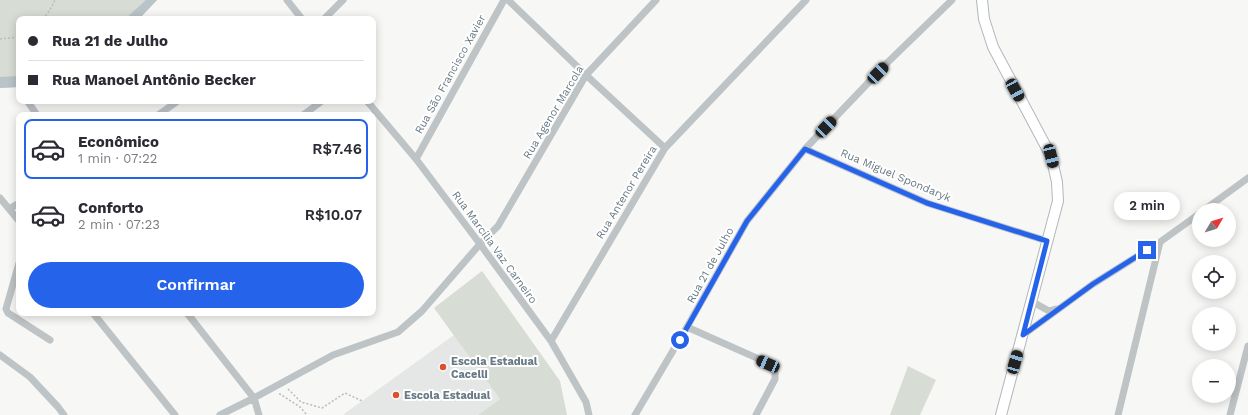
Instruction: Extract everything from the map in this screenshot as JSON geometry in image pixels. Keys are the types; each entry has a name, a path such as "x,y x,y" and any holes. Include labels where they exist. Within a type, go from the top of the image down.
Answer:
{"main road":[{"path":"982,0 984,19 993,47 1051,156 1057,182 1058,201 1001,415"}],"street":[{"path":"287,0 297,16"},
{"path":"327,16 343,0"},
{"name":"Rua São Francisco Xavier","path":"416,159 504,0"},
{"path":"508,0 665,148"},
{"name":"Rua Agenor Marcola","path":"220,415 334,354 398,332 422,311 480,244 498,226 586,75 656,0"},
{"name":"Rua Antenor Pereira","path":"551,341 665,148 806,0"},
{"name":"Rua 21 de Julho","path":"636,415 747,221 805,149 888,62 952,0"},
{"path":"162,112 174,104"},
{"path":"307,112 318,104"},
{"name":"Rua Marcília Vaz Carneiro","path":"370,104 416,159 551,341 586,402 589,415"},
{"name":"Rua Miguel Spondaryk","path":"805,149 927,203 1047,241"},
{"path":"1214,203 1248,178"},
{"path":"0,198 16,217"},
{"path":"9,209 16,205"},
{"path":"1023,335 1093,284 1160,242 1192,219"},
{"path":"1118,415 1160,242"},
{"path":"16,274 6,309 8,313 50,340"},
{"path":"1031,301 1049,311 1059,309"},
{"path":"95,316 175,415"},
{"path":"189,316 254,398 259,415"},
{"path":"687,327 768,364 775,372 775,379 756,415"},
{"path":"1230,415 1248,346"},
{"path":"0,355 30,377 64,415"}],"path":[{"path":"45,16 55,0"},
{"path":"0,39 16,37"},
{"path":"282,383 301,402 322,408 345,393 362,401"},
{"path":"275,396 280,394 300,407 308,415"}],"shaded area":[{"path":"0,0 157,0 142,16 16,16 16,87 0,88"},
{"path":"146,0 157,0 142,16 128,16"},
{"path":"16,76 16,87 0,88 0,77"},
{"path":"482,271 560,381 567,415 478,415 500,399 434,308"},
{"name":"Escola Estadual Cacelli","path":"454,335 500,399 478,415 344,414"},
{"path":"908,366 936,380 920,415 890,415"}],"place":[{"name":"Escola Estadual Cacelli","path":"443,367"},
{"name":"Escola Estadual","path":"396,395"}],"route":[{"path":"680,340 747,221 805,149 927,203 1047,241 1023,335 1093,284 1147,250"}]}
